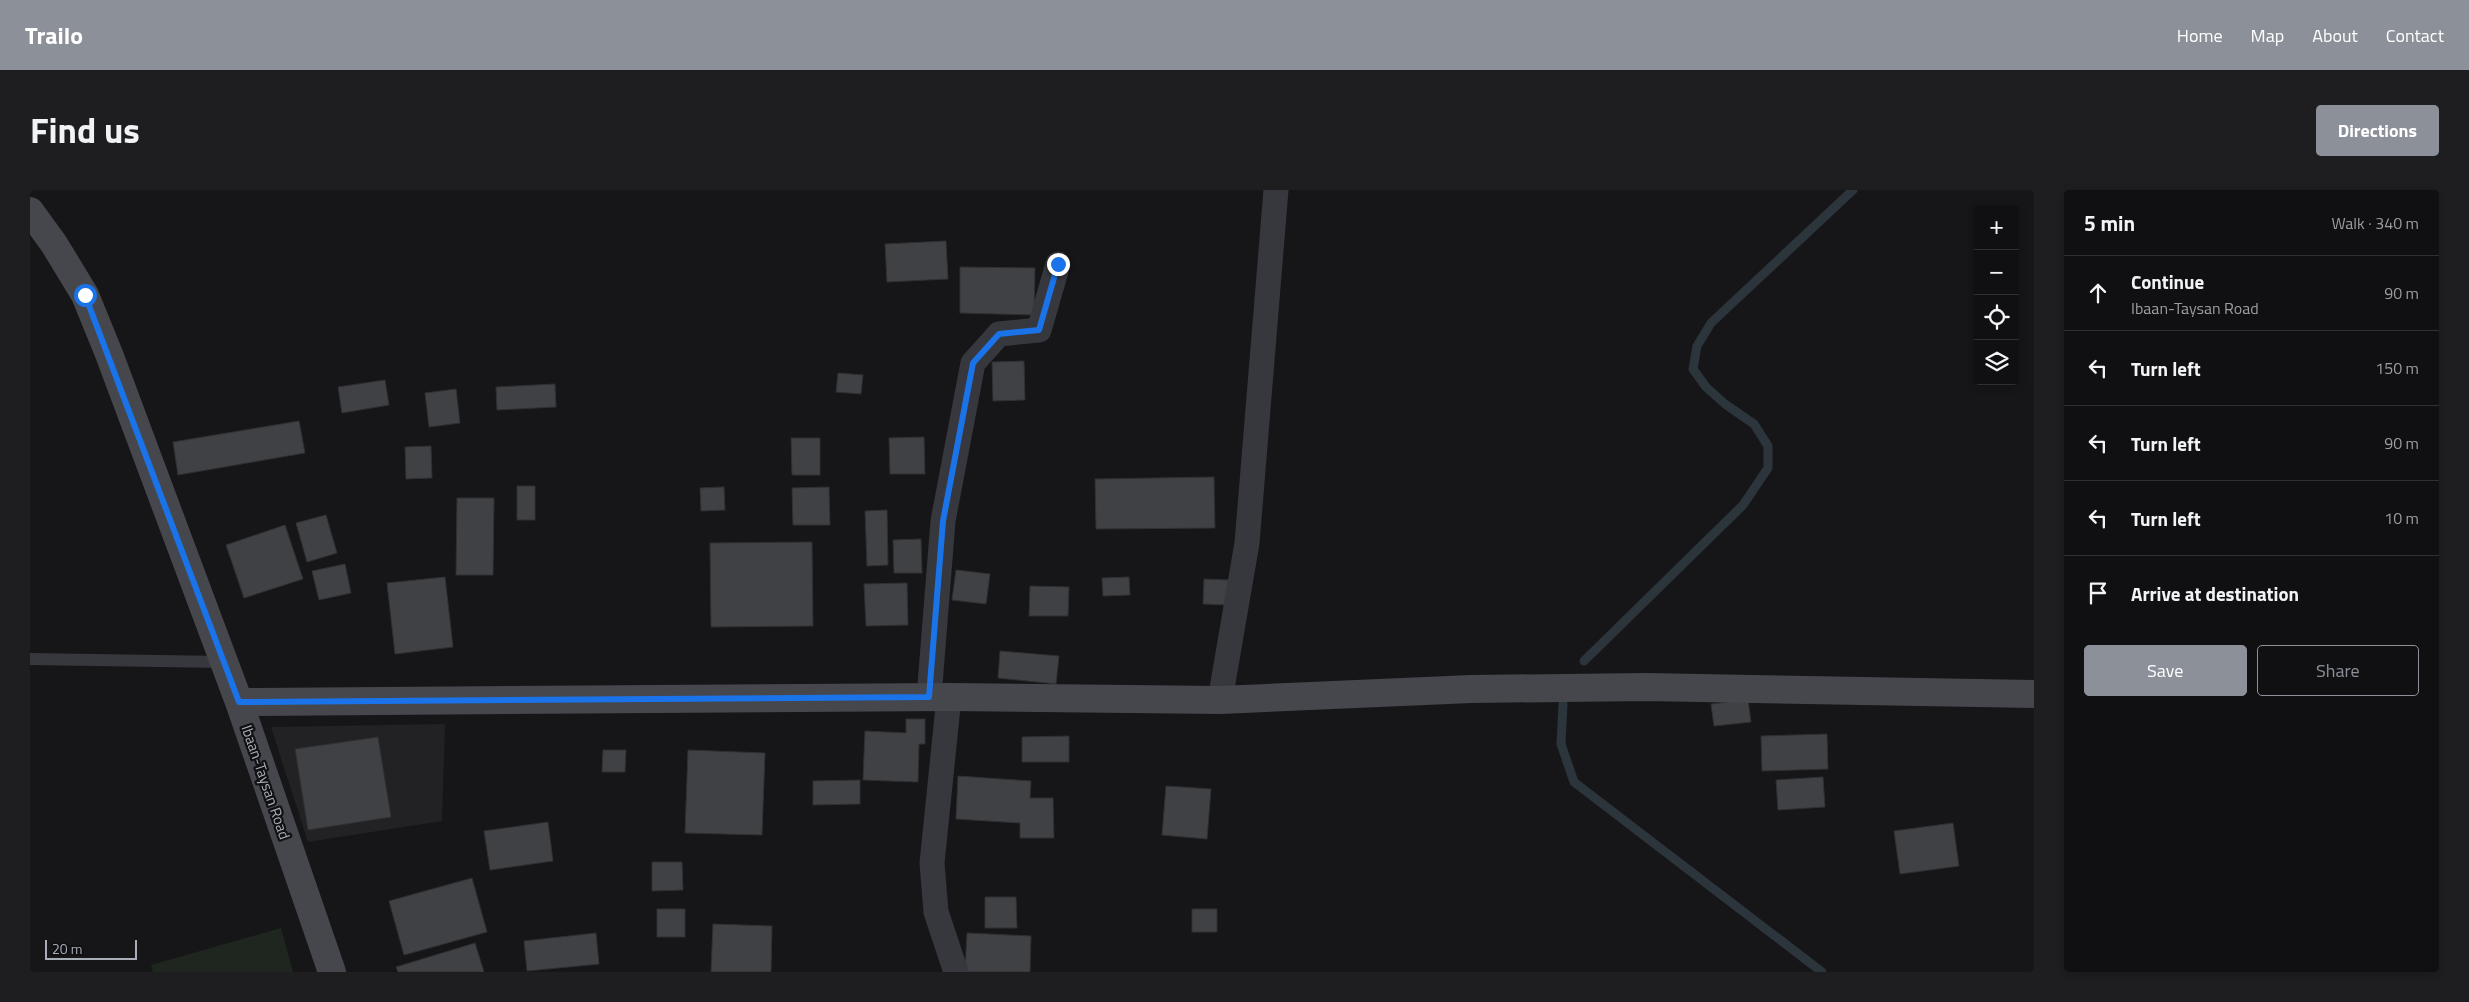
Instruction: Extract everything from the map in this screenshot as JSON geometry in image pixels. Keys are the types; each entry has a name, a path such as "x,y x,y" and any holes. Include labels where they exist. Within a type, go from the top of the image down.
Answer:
{"street":[{"path":"1220,700 1247,543 1276,190"},
{"name":"Ibaan-Taysan Road","path":"30,211 54,244 85,295 239,702 332,972"},
{"path":"956,972 936,912 932,863 939,697 943,521 973,363 999,334 1039,330 1058,264"},
{"path":"239,702 939,697 1220,700 1471,689 1646,687 2034,694"}],"lane":[{"path":"30,659 224,662"}],"shaded area":[{"path":"445,724 442,821 308,842 271,727"},
{"path":"281,928 293,972 153,972 151,965"}],"building":[{"path":"946,241 948,279 887,282 885,244"},
{"path":"960,267 1035,268 1034,315 960,313"},
{"path":"1024,361 1025,400 993,401 992,362"},
{"path":"838,373 863,375 861,394 836,392"},
{"path":"385,380 389,405 342,413 338,387"},
{"path":"555,384 556,407 497,410 496,387"},
{"path":"456,389 460,423 429,427 425,393"},
{"path":"299,421 305,453 178,475 173,442"},
{"path":"924,437 925,474 890,474 889,438"},
{"path":"791,438 820,438 820,475 792,475"},
{"path":"431,446 432,478 406,479 405,447"},
{"path":"1214,477 1215,528 1096,529 1095,479"},
{"path":"517,486 535,486 535,520 517,520"},
{"path":"724,487 725,510 701,511 700,488"},
{"path":"829,487 830,525 793,525 792,488"},
{"path":"457,498 494,498 493,575 456,575"},
{"path":"887,510 888,565 867,566 865,511"},
{"path":"326,515 337,553 307,562 296,523"},
{"path":"285,525 303,579 244,598 226,545"},
{"path":"921,539 922,573 894,573 893,540"},
{"path":"812,542 813,626 711,627 710,543"},
{"path":"345,564 351,593 319,600 312,571"},
{"path":"956,570 990,574 986,604 952,600"},
{"path":"445,577 453,647 395,654 387,583"},
{"path":"1129,577 1130,595 1103,596 1102,578"},
{"path":"1204,579 1229,580 1228,605 1203,604"},
{"path":"907,583 908,625 866,626 864,584"},
{"path":"1030,586 1069,587 1068,616 1029,616"},
{"path":"1000,651 1059,656 1056,684 998,678"},
{"path":"1748,700 1751,722 1714,726 1711,704"},
{"path":"906,719 925,719 925,744 919,744 918,782 863,780 865,731 906,733"},
{"path":"1827,734 1828,769 1762,771 1761,736"},
{"path":"1069,736 1069,762 1022,762 1022,737"},
{"path":"378,737 391,817 308,830 295,749"},
{"path":"603,750 626,750 625,772 602,772"},
{"path":"688,750 765,753 762,835 685,833"},
{"path":"958,776 1031,781 1030,798 1053,798 1054,838 1020,838 1020,823 956,819"},
{"path":"1823,777 1825,807 1778,810 1776,780"},
{"path":"860,780 860,804 813,805 813,781"},
{"path":"1166,786 1211,789 1207,839 1162,835"},
{"path":"548,822 553,861 490,870 484,831"},
{"path":"1953,823 1959,866 1900,874 1894,831"},
{"path":"652,862 682,862 683,890 652,891"},
{"path":"472,878 487,932 404,955 389,901"},
{"path":"985,897 1016,897 1017,928 985,928"},
{"path":"657,909 685,909 685,937 657,937"},
{"path":"1192,909 1217,909 1217,932 1192,932"},
{"path":"713,924 772,926 771,972 711,972"},
{"path":"596,933 599,964 527,971 524,941"},
{"path":"967,933 1031,936 1030,972 965,972"},
{"path":"475,943 484,972 398,972 396,967"}],"waterway":[{"path":"1584,661 1743,505 1768,468 1768,446 1754,424 1725,404 1706,387 1693,369 1697,346 1711,323 1853,190"},
{"path":"1563,704 1561,744 1574,782 1822,972"}],"route":[{"path":"85,295 109,354 239,702 929,697 943,521 973,363 999,334 1039,330 1058,264"}]}
